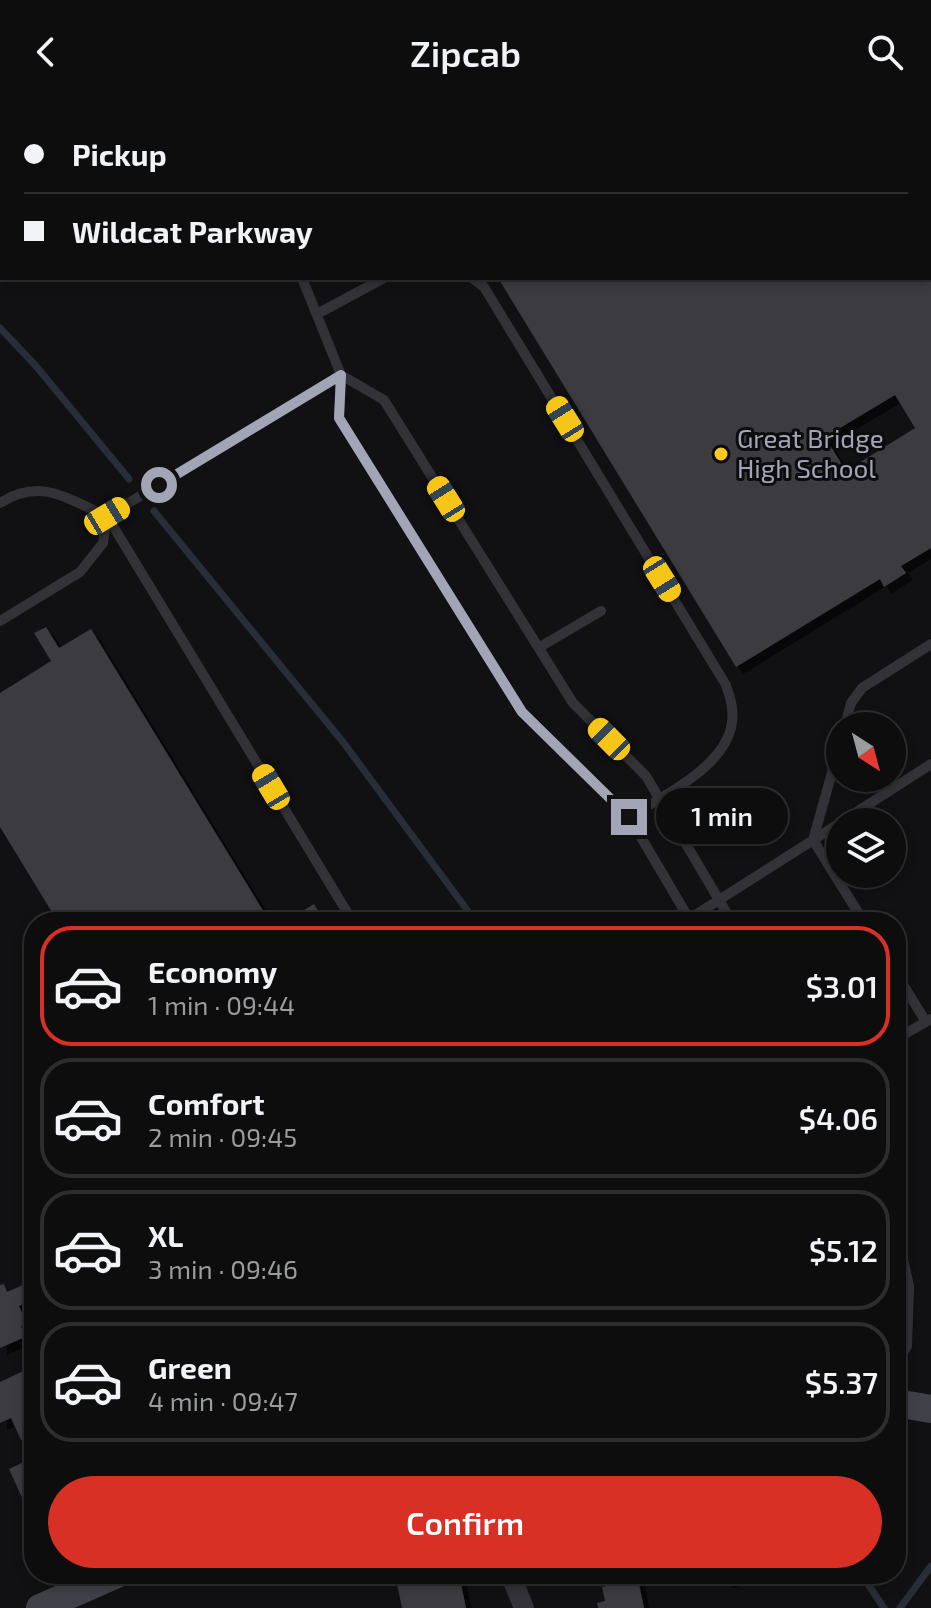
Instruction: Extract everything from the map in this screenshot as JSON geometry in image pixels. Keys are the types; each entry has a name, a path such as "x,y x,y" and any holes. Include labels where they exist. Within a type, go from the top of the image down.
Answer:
{"main road":[{"path":"906,1405 931,1409"},
{"path":"40,1608 94,1584"}],"street":[{"path":"514,1584 524,1608"}],"lane":[{"path":"303,280 341,375 339,418 522,712 629,817 685,912"},
{"path":"317,314 380,280"},
{"path":"475,280 484,287 726,685 732,704 733,723 713,759 694,776 629,817"},
{"path":"107,516 341,375"},
{"path":"341,375 384,400 573,703 646,776 726,912"},
{"path":"0,503 14,494 30,490 49,491 107,516 347,912"},
{"path":"0,621 80,572 103,543 107,516"},
{"path":"540,647 601,611"},
{"path":"849,712 862,688 931,644"},
{"path":"862,808 931,764"},
{"path":"826,792 813,840 858,912"},
{"path":"702,912 826,831"},
{"path":"906,987 929,1020 906,1033"},
{"path":"906,1273 909,1286 906,1348"}],"building":[{"name":"Great Bridge High School","path":"499,280 931,280 931,548 901,566 906,573 884,587 880,579 736,667","holes":["895,395 915,428 846,471 825,437"]},
{"path":"46,627 59,648 91,629 264,912 52,912 0,827 0,693 51,661 34,633"},
{"path":"314,904 319,912 301,912"},
{"path":"4,1284 7,1292 23,1285 24,1304 19,1306 24,1317 24,1325 21,1326 24,1337 0,1348 0,1285"},
{"path":"24,1371 24,1439 21,1440 11,1418 0,1423 0,1382"},
{"path":"24,1462 24,1502 9,1469"},
{"path":"397,1584 461,1584 466,1608 402,1608"},
{"path":"639,1584 644,1608 598,1608 597,1603 605,1601 602,1587"}],"waterway":[{"path":"0,328 36,366 129,479"},
{"path":"154,511 343,742 469,912"},
{"path":"900,1608 931,1566"},
{"path":"868,1584 884,1608"}],"place":[{"name":"Great Bridge High School","path":"721,454"}],"route":[{"path":"159,485 341,375 339,418 522,712 629,817"}]}
